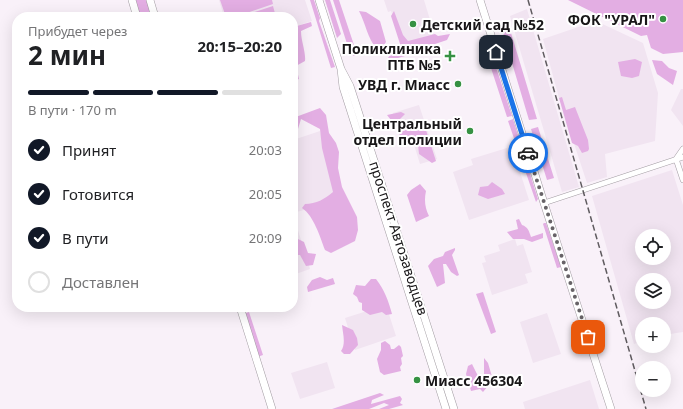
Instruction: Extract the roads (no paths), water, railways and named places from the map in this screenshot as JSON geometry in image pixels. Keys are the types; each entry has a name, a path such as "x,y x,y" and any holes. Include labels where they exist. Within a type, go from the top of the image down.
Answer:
{"main road":[{"path":"132,0 136,12"},
{"path":"150,0 154,12"},
{"name":"проспект Автозаводцев","path":"319,0 454,409"},
{"path":"480,0 611,409"},
{"name":"проспект Автозаводцев","path":"344,78 446,409"},
{"path":"242,312 272,409"}],"street":[{"path":"676,159 683,148"},
{"path":"544,203 683,157"},
{"path":"676,159 683,180"}],"railway":[{"path":"528,0 646,409"}],"place":[{"name":"ФОК \"УРАЛ\"","path":"663,19"},
{"name":"Детский сад №52","path":"413,24"},
{"name":"Поликлиника ПТБ №5","path":"450,56"},
{"name":"УВД г. Миасс","path":"458,84"},
{"name":"Центральный отдел полиции","path":"470,131"},
{"name":"Миасс 456304","path":"417,380"}]}
